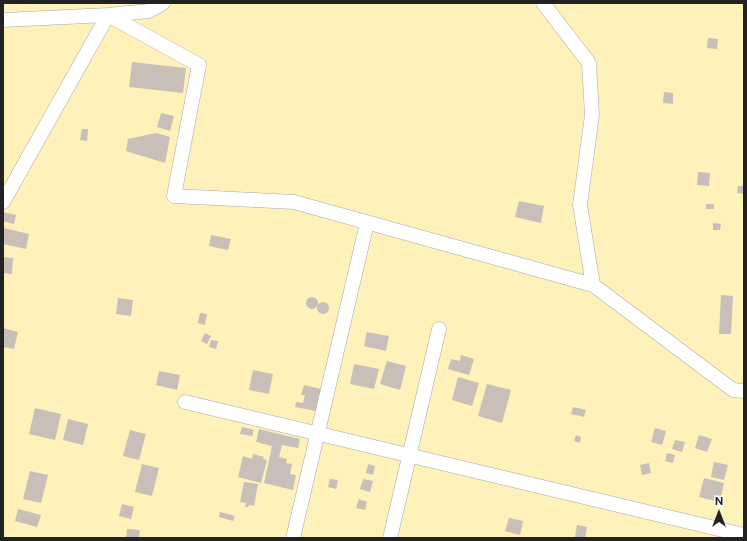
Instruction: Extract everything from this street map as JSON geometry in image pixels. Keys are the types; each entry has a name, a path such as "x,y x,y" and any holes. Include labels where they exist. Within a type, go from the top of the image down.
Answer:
{"street":[{"path":"3,20 108,16 149,11 163,3"},
{"path":"543,3 589,63 592,115 580,205 593,285"},
{"path":"3,202 108,16"},
{"path":"108,16 199,65 174,196 294,202 593,285 733,390 744,392"},
{"path":"293,538 368,223"},
{"path":"390,538 440,329"},
{"path":"185,402 744,535"}],"sand":[{"path":"3,3 744,3 744,538 3,538"}],"building":[{"path":"708,38 718,39 717,49 707,48"},
{"path":"132,62 186,68 183,93 129,87"},
{"path":"664,92 673,93 673,104 663,103"},
{"path":"161,113 174,116 170,131 157,127"},
{"path":"82,129 88,129 87,141 80,140"},
{"path":"156,133 170,137 165,163 126,151 128,139"},
{"path":"698,172 710,173 709,186 697,185"},
{"path":"738,186 744,186 744,194 737,193"},
{"path":"519,201 544,206 541,223 515,217"},
{"path":"706,204 714,204 714,209 706,209"},
{"path":"3,212 16,215 14,224 3,221"},
{"path":"713,223 721,224 720,230 713,230"},
{"path":"4,228 29,234 26,249 3,244"},
{"path":"211,235 231,239 228,250 209,246"},
{"path":"3,257 13,258 12,274 3,273"},
{"path":"721,295 733,296 731,334 719,334"},
{"path":"312,297 316,299 318,303 316,307 312,309 308,307 306,303 308,299"},
{"path":"118,298 133,300 131,316 116,314"},
{"path":"323,302 327,304 329,308 327,312 323,314 319,312 317,308 319,304"},
{"path":"200,313 207,314 205,325 198,323"},
{"path":"3,328 18,332 14,349 3,347"},
{"path":"367,332 389,336 386,351 364,346"},
{"path":"205,333 211,336 207,344 201,341"},
{"path":"211,340 218,341 216,349 209,347"},
{"path":"461,355 474,359 469,375 448,369 451,359 460,361"},
{"path":"387,361 406,366 400,390 380,384"},
{"path":"354,364 379,369 374,389 350,384"},
{"path":"253,370 273,374 269,394 249,390"},
{"path":"159,371 180,375 177,390 156,385"},
{"path":"458,377 479,383 472,406 452,400"},
{"path":"487,384 511,390 502,423 478,416"},
{"path":"304,385 321,389 316,411 295,407 296,402 303,403 305,395 301,395"},
{"path":"573,407 586,410 584,417 571,414"},
{"path":"35,408 61,414 55,440 29,434"},
{"path":"68,419 88,424 83,445 63,440"},
{"path":"242,427 254,430 252,436 240,434"},
{"path":"655,428 666,431 662,445 651,442"},
{"path":"259,429 300,439 298,448 282,445 279,457 287,459 286,463 292,464 290,474 296,475 293,490 264,483 272,446 256,442"},
{"path":"130,430 146,434 139,460 123,456"},
{"path":"576,435 581,437 580,443 574,441"},
{"path":"699,435 712,439 707,452 695,448"},
{"path":"675,440 685,442 682,452 672,449"},
{"path":"667,453 675,455 673,463 665,461"},
{"path":"253,454 264,457 263,459 267,460 261,483 238,477 243,456 252,459"},
{"path":"714,462 728,465 724,480 711,477"},
{"path":"649,463 651,473 642,475 640,465"},
{"path":"142,464 159,468 152,496 135,492"},
{"path":"368,464 375,466 373,475 366,473"},
{"path":"30,471 48,475 41,503 23,499"},
{"path":"704,478 724,483 720,502 699,497"},
{"path":"330,479 338,480 336,489 328,487"},
{"path":"363,479 373,481 370,492 360,489"},
{"path":"244,482 258,484 254,506 249,505 248,507 245,507 246,503 240,502"},
{"path":"359,499 367,502 365,510 356,508"},
{"path":"122,504 134,507 131,519 119,516"},
{"path":"18,509 41,515 37,527 15,521"},
{"path":"220,512 235,516 233,521 219,517"},
{"path":"509,518 523,521 520,535 505,531"},
{"path":"577,525 587,527 585,538 575,537"},
{"path":"127,529 140,530 139,538 126,538"}]}
